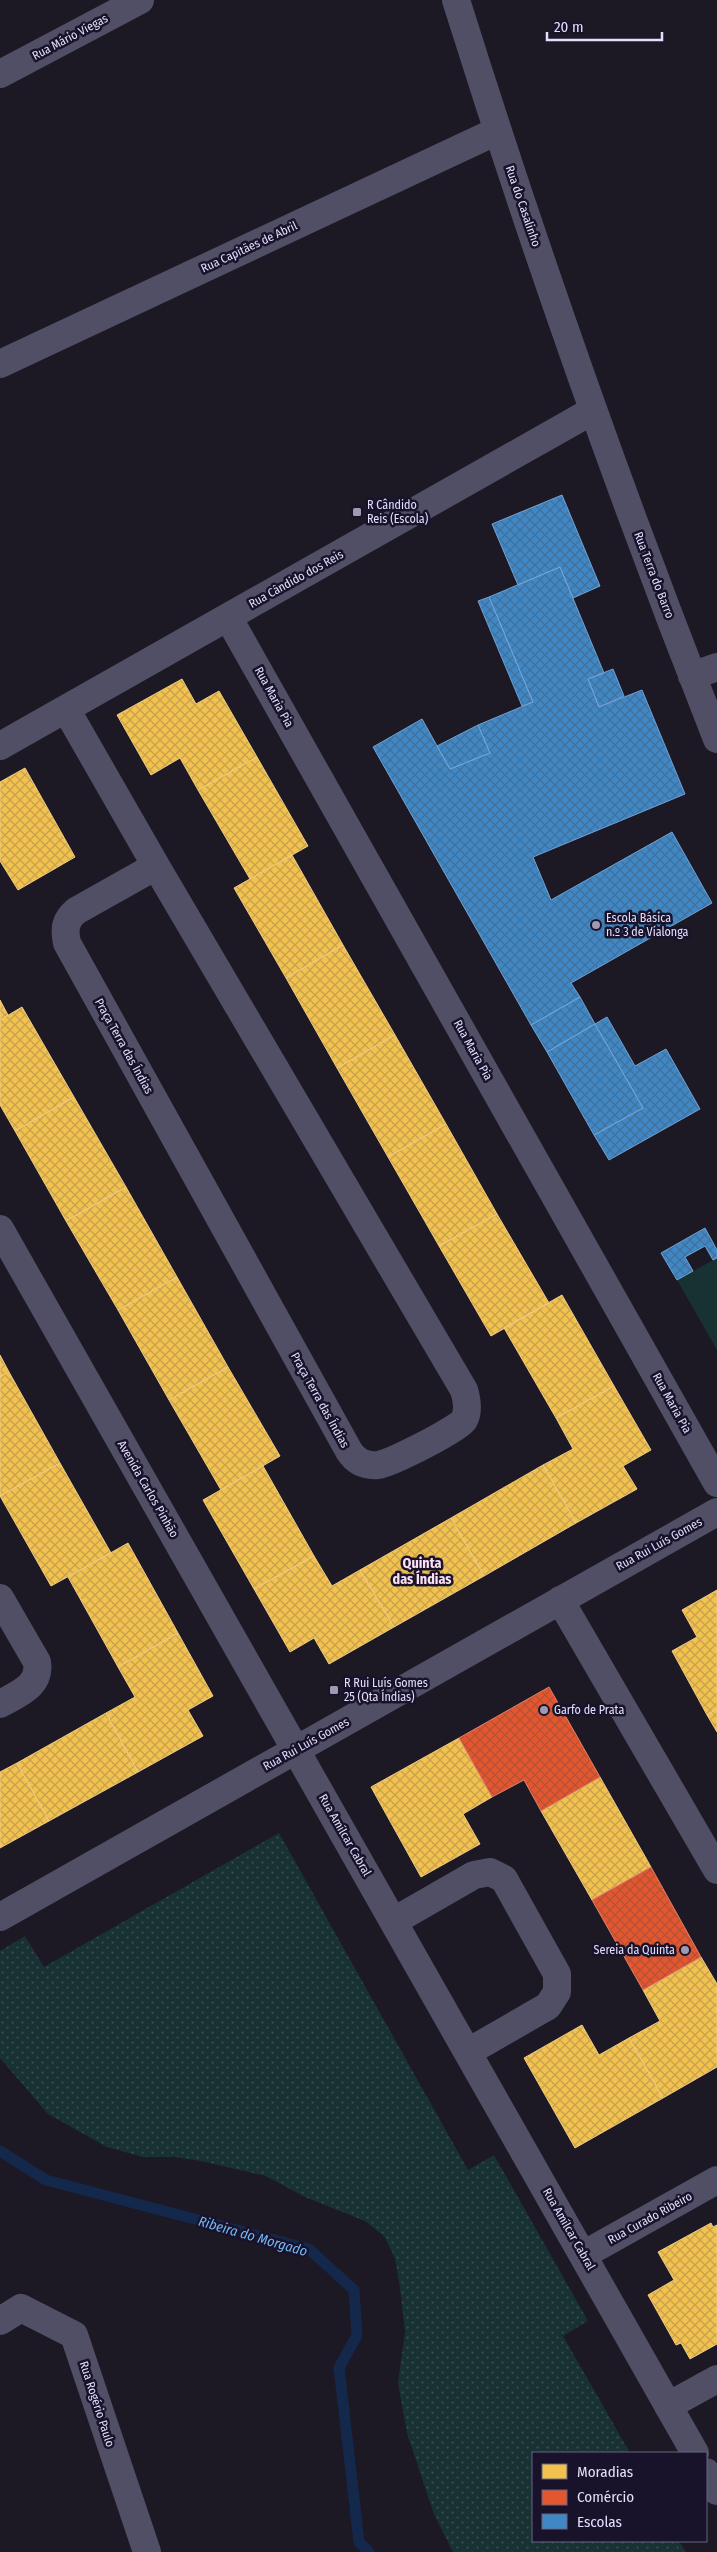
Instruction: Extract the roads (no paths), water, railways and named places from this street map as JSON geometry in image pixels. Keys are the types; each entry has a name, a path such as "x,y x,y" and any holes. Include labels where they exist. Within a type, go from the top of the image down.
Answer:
{"street":[{"name":"Rua Mário Viegas","path":"0,74 140,0"},
{"name":"Rua do Casalinho","path":"456,0 497,131 592,411"},
{"name":"Rua Capitães de Abril","path":"0,364 497,131"},
{"name":"Rua Cândido dos Reis","path":"0,746 592,411"},
{"name":"Rua Terra do Barro","path":"592,411 705,672 717,739"},
{"name":"Rua Maria Pia","path":"228,617 717,1483"},
{"name":"Praça Terra das Índias","path":"66,709 156,866 464,1390 467,1398 466,1415 457,1428 386,1463 378,1465 360,1463 349,1451 67,943 66,925 69,917 76,911 156,866"},
{"name":"Avenida Carlos Pinhão","path":"0,1228 296,1750"},
{"name":"Rua Rui Luís Gomes","path":"0,1917 717,1512"},
{"path":"0,1598 37,1662 38,1671 36,1680 31,1685 0,1704"},
{"path":"560,1600 717,1870"},
{"name":"Rua Amílcar Cabral","path":"296,1750 694,2452"},
{"path":"394,1921 474,1875 490,1872 504,1879 557,1974 558,1992 548,2006 468,2052"},
{"name":"Rua Curado Ribeiro","path":"583,2255 717,2180"},
{"name":"Rua Rogério Paulo","path":"0,2321 21,2308 74,2336 147,2552"},
{"path":"668,2406 717,2379"},
{"path":"707,2474 717,2491"}],"waterway":[{"name":"Ribeira do Morgado","path":"0,2151 46,2180 309,2249 354,2290 357,2335 339,2368 359,2542 369,2552"}],"place":[{"name":"R Cândido Reis (Escola)","path":"357,512"},
{"name":"Escola Básica n.º 3 de Vialonga","path":"596,925"},
{"name":"R Rui Luís Gomes 25 (Qta Índias)","path":"334,1690"},
{"name":"Garfo de Prata","path":"544,1710"},
{"name":"Sereia da Quinta","path":"685,1950"}],"district":[{"name":"Quinta das Índias","path":"422,1572"}]}
